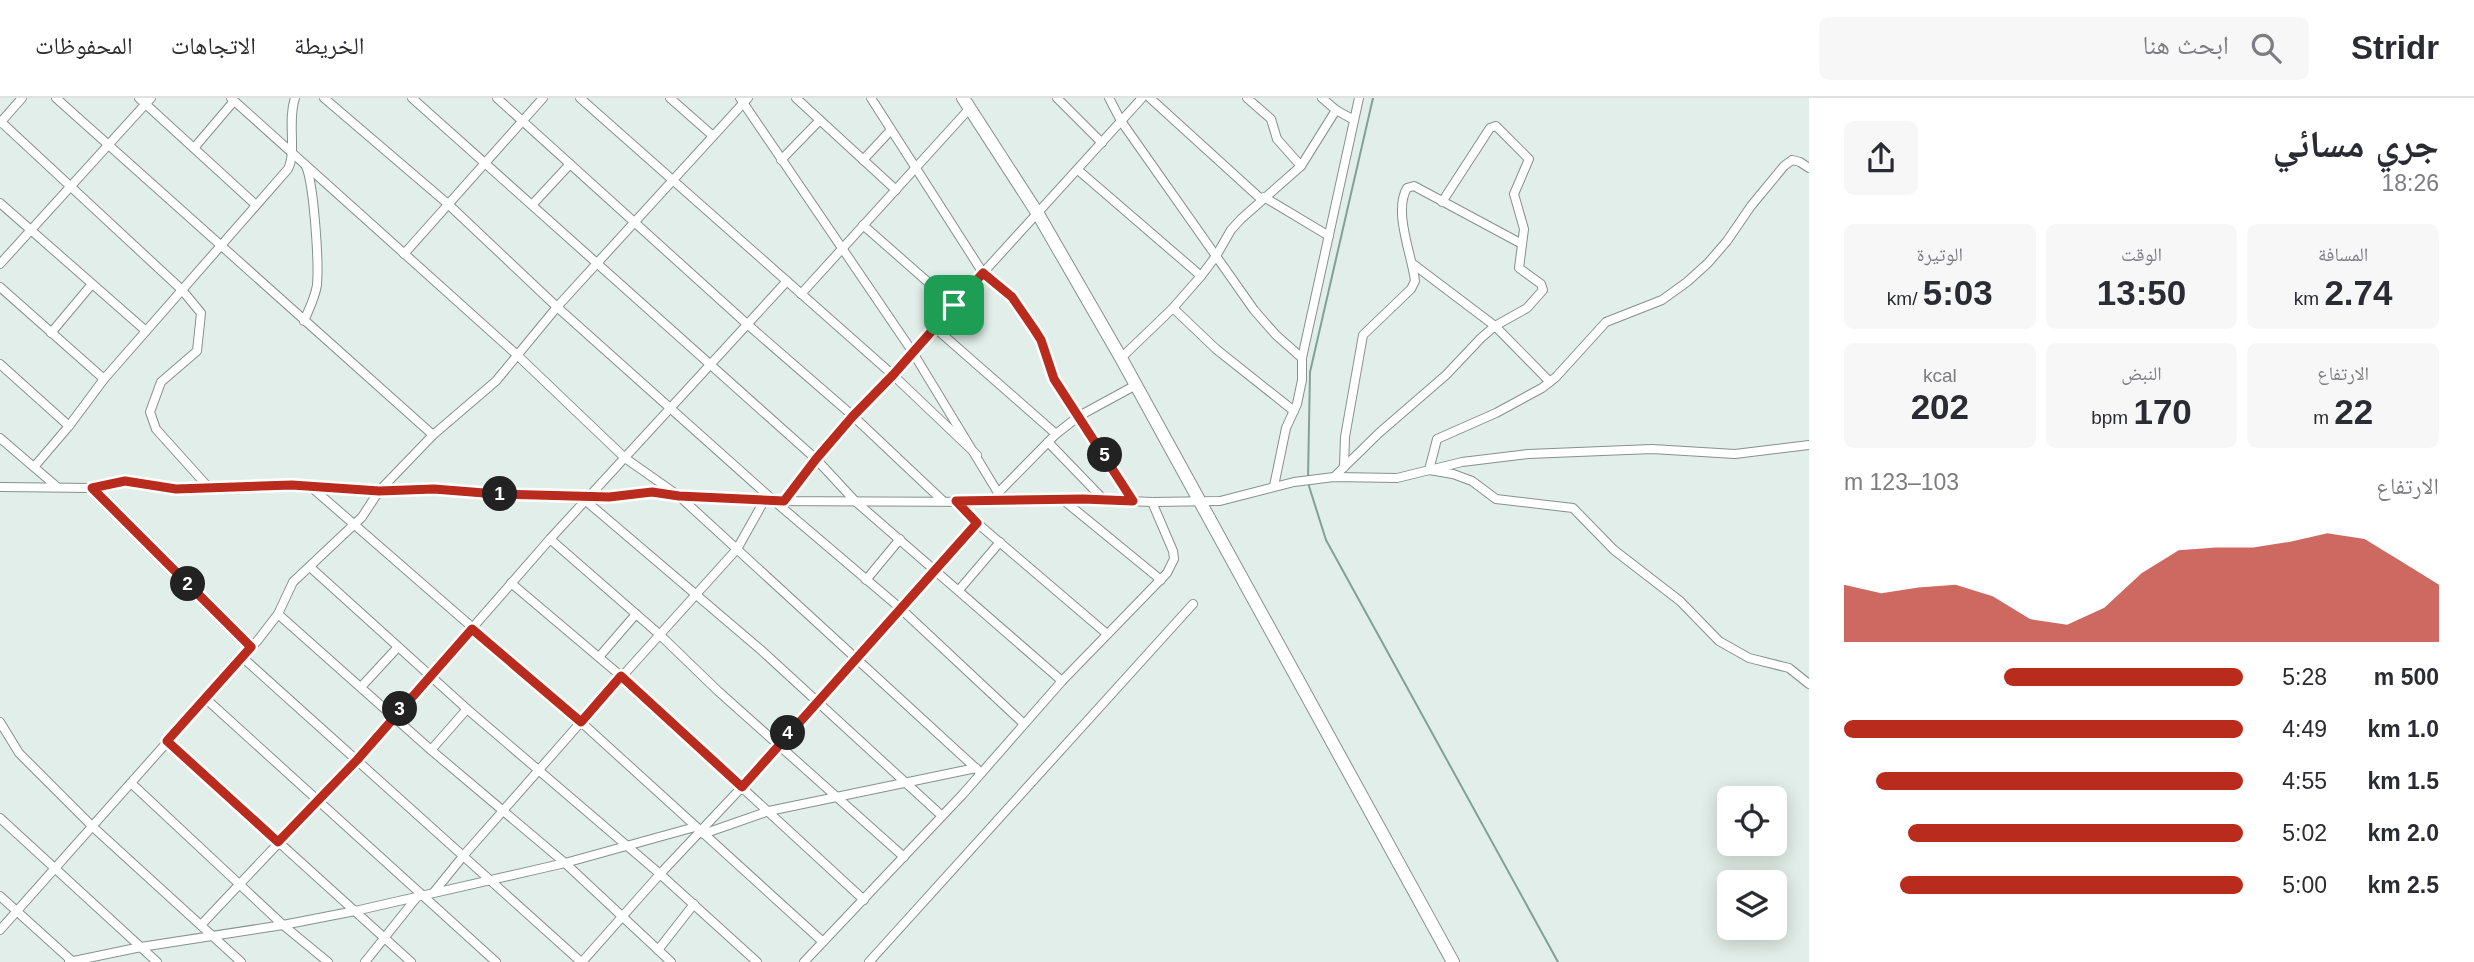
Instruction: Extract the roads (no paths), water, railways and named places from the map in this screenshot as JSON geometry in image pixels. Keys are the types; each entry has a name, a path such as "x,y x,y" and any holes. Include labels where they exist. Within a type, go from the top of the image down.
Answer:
{"highway":[{"path":"967,103 1038,214 1121,358 1453,962"}],"street":[{"path":"22,98 0,122 182,290 201,313 199,347 161,382 150,412 156,429 209,488"},
{"path":"56,98 433,435"},
{"path":"34,467 104,379 288,169 291,158 290,117 295,98"},
{"path":"324,98 448,204 557,307 671,407 768,501 900,608 1024,724"},
{"path":"411,98 816,459 855,501 1062,681"},
{"path":"497,98 853,416 943,501"},
{"path":"404,254 543,98"},
{"path":"580,98 893,375 977,455"},
{"path":"670,98 713,136"},
{"path":"796,98 896,190"},
{"path":"871,98 983,273 1012,297 1029,320 1041,340 1054,379 1133,501"},
{"path":"1057,98 1102,143"},
{"path":"1109,98 1121,121 1260,317 1302,358"},
{"path":"784,501 853,416 1142,98"},
{"path":"1150,98 1263,198 1329,236"},
{"path":"1247,98 1271,119 1277,139 1301,166"},
{"path":"1322,98 1354,120"},
{"path":"1274,486 1286,428 1297,404 1302,380 1302,358 1359,98"},
{"path":"194,148 233,99 516,354 625,458 679,496 979,771"},
{"path":"0,264 109,146 145,100 256,205"},
{"path":"0,930 251,647 278,614 289,587 362,517 379,491 433,435 485,392 557,307 744,100 781,160 912,351 1000,497"},
{"path":"801,293 915,169 967,103"},
{"path":"1121,358 1201,276 1231,230 1301,166 1336,110"},
{"path":"781,160 820,120"},
{"path":"1334,477 1391,421 1446,375 1476,342 1495,327 1527,309 1542,290 1541,284 1520,269 1523,225 1514,194 1529,159 1496,126 1490,128 1443,202"},
{"path":"863,160 891,130"},
{"path":"1429,470 1437,439 1496,413 1550,382 1606,322 1665,299 1708,263 1784,166 1792,160 1809,168"},
{"path":"304,321 313,300 317,277 310,182 305,164"},
{"path":"532,205 570,164"},
{"path":"1078,170 1201,276"},
{"path":"1344,467 1345,437 1363,335 1411,289 1415,281 1404,230 1402,209 1405,191 1414,186 1522,244"},
{"path":"0,203 146,331"},
{"path":"863,225 954,305"},
{"path":"1413,264 1495,327 1550,382"},
{"path":"201,925 357,760 510,583 786,281"},
{"path":"51,333 92,284"},
{"path":"0,287 104,379"},
{"path":"1172,308 1216,349 1294,411"},
{"path":"934,327 1056,435"},
{"path":"0,364 69,426"},
{"path":"1000,497 1048,442 1079,416 1136,385"},
{"path":"0,438 56,486"},
{"path":"1048,442 1104,500"},
{"path":"0,487 92,488 125,481 176,489 310,486 379,491 434,489 588,499 652,492 768,501 956,501 1000,497 1152,502 1226,500 1274,486 1334,477 1397,478 1492,458 1558,452 1652,449 1735,454 1809,446"},
{"path":"1429,470 1472,481 1496,499 1573,508 1614,550 1680,601 1719,641 1749,658 1789,668 1809,684"},
{"path":"310,486 581,722 823,942"},
{"path":"92,488 251,647"},
{"path":"588,499 817,701 942,816"},
{"path":"1062,499 1161,580"},
{"path":"434,892 621,676 737,549 768,501"},
{"path":"956,501 977,523 1107,634"},
{"path":"804,962 942,816 979,771 1062,681 1172,566 1174,551 1152,502"},
{"path":"242,657 581,962 742,787 977,523"},
{"path":"550,539 659,634 904,857"},
{"path":"866,579 900,539"},
{"path":"959,590 1000,542"},
{"path":"310,567 467,709 540,769 757,962"},
{"path":"510,583 621,676 864,900"},
{"path":"869,962 1193,604"},
{"path":"278,614 565,863 671,962"},
{"path":"599,657 636,614"},
{"path":"361,687 398,647"},
{"path":"205,698 496,962"},
{"path":"432,750 467,709"},
{"path":"1,727 19,753 93,827 237,961"},
{"path":"167,741 411,962"},
{"path":"0,896 72,962 141,947 355,911 699,831 769,811 979,771"},
{"path":"131,783 283,925 328,962"},
{"path":"0,818 157,962"},
{"path":"365,962 421,896"},
{"path":"658,950 694,904"}],"waterway":[{"path":"1308,478 1310,372 1373,98"},
{"path":"1308,483 1326,540 1558,962"}]}
